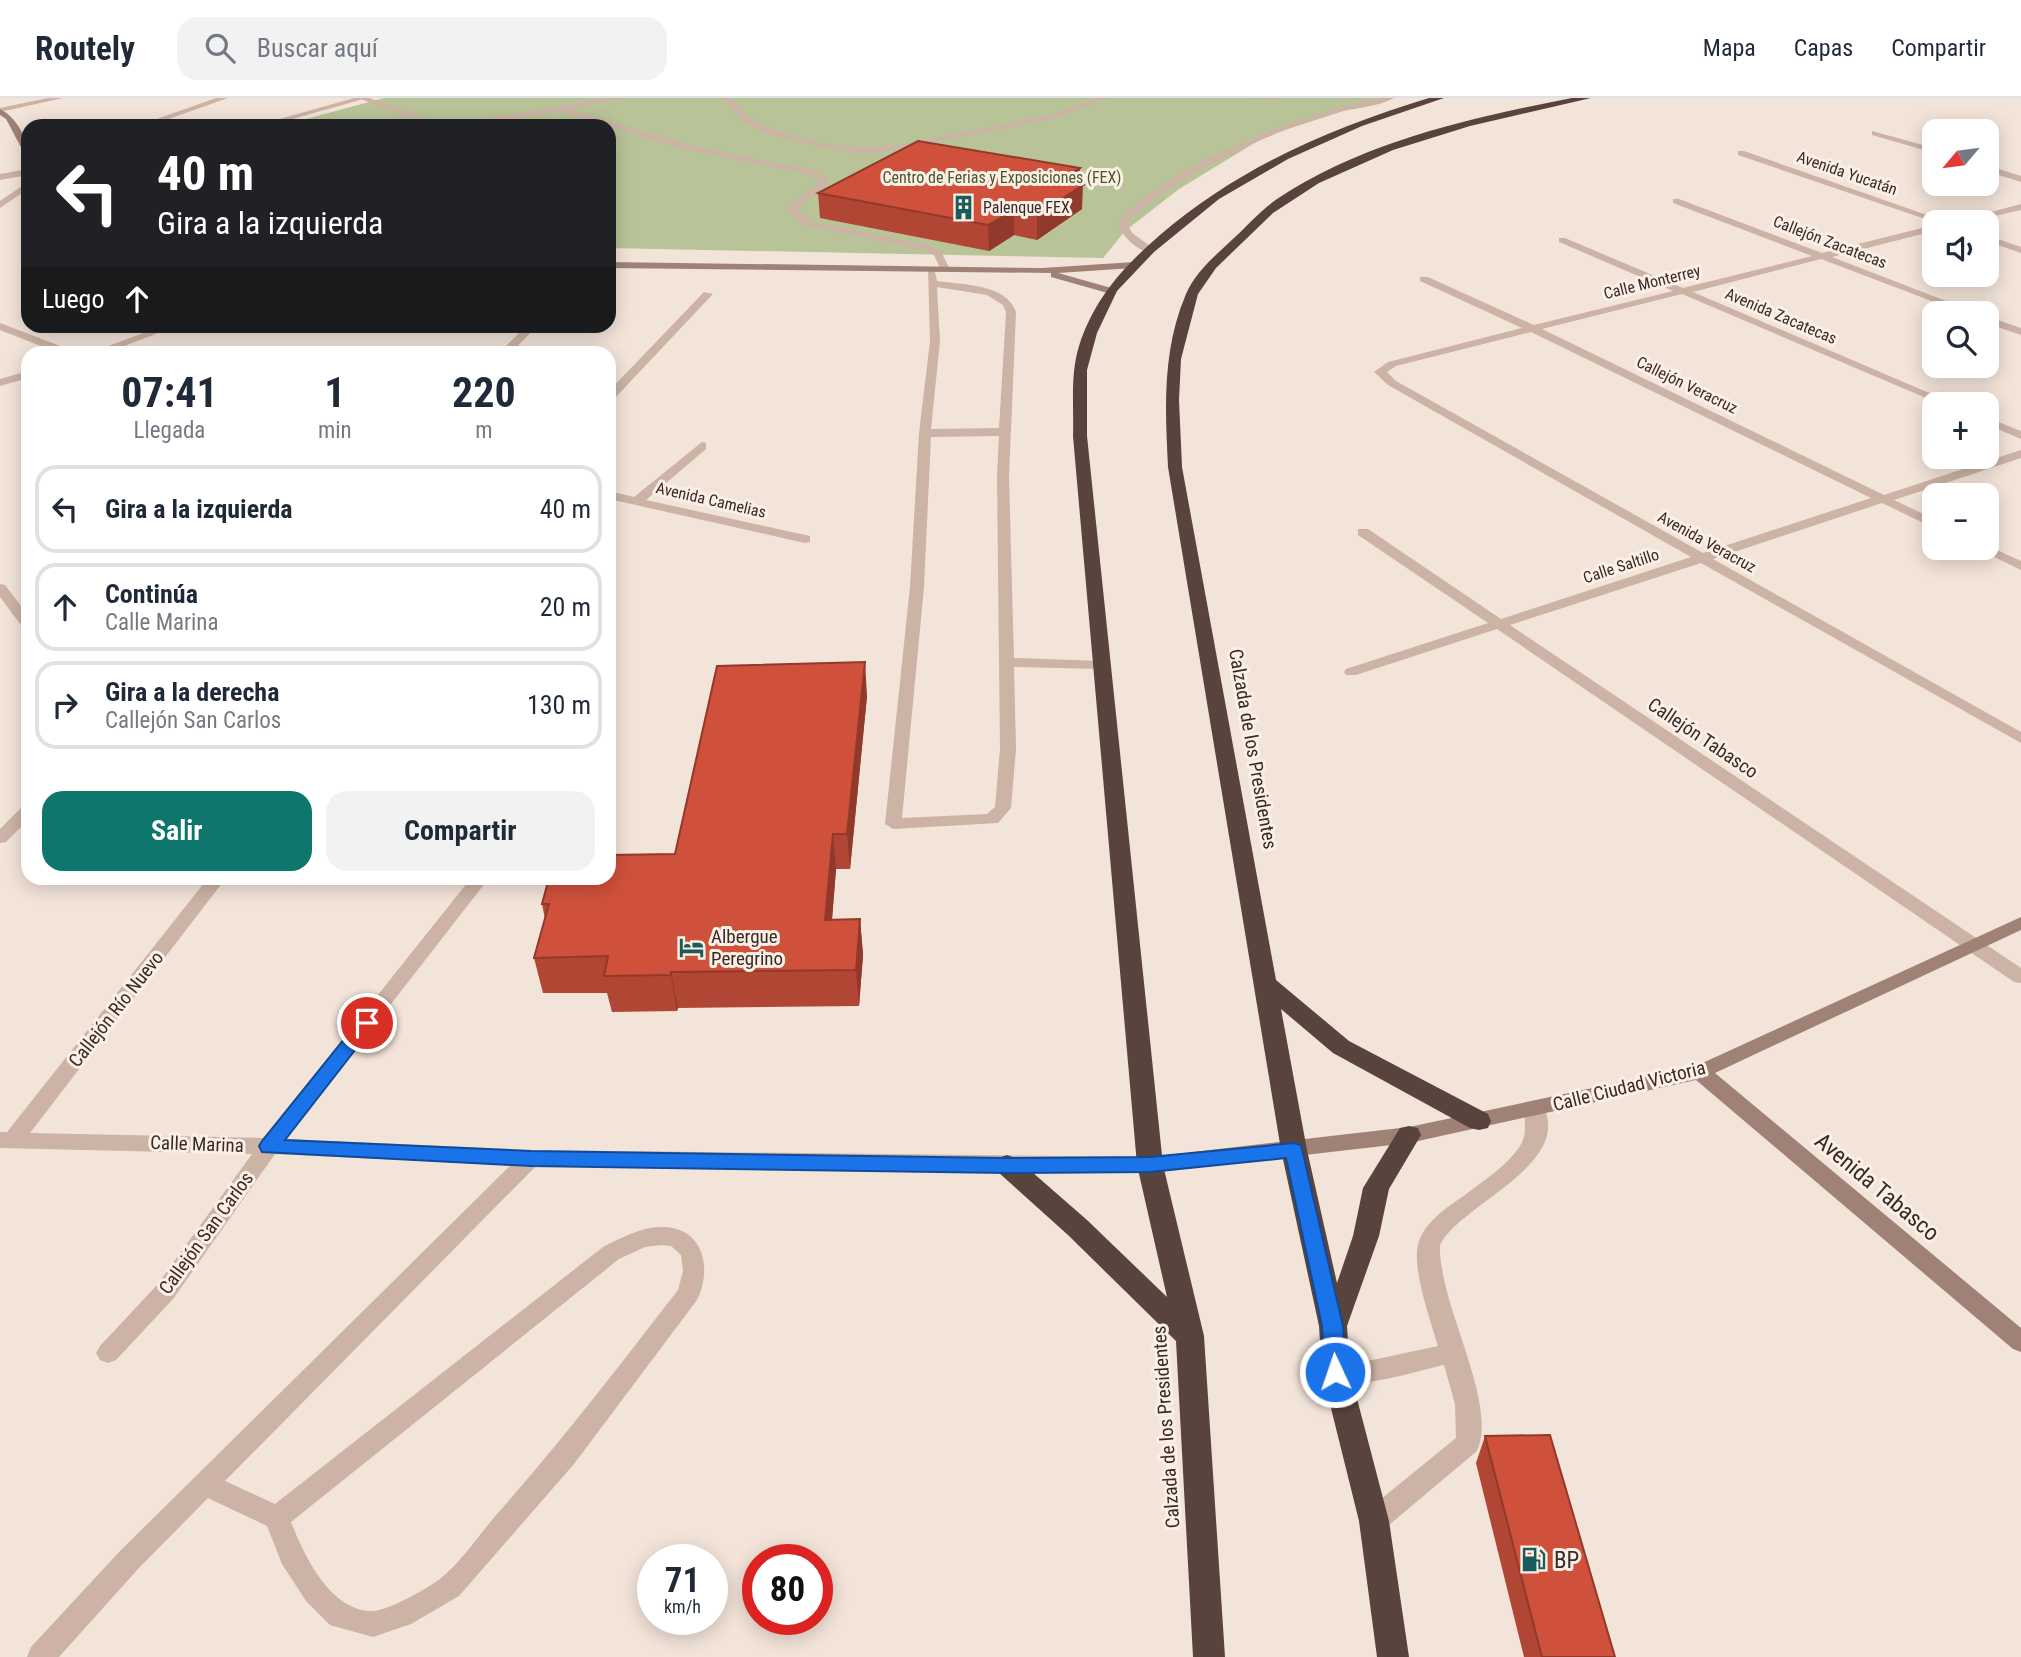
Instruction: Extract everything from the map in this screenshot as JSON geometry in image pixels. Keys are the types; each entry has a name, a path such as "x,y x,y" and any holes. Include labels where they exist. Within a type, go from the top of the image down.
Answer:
{"highway":[{"name":"Calzada de los Presidentes","path":"1209,1657 1190,1336 1150,1165 1080,436 1082,361 1098,313 1111,290 1150,250 1209,200 1251,172 1353,126 1439,98"},
{"name":"Calzada de los Presidentes","path":"1393,1657 1374,1521 1335,1372 1333,1326 1294,1150 1175,467 1171,378 1177,340 1193,290 1220,258 1279,203 1392,146 1447,129 1586,98"},
{"path":"1266,984 1341,1047 1479,1121"},
{"path":"1333,1326 1363,1246 1376,1188 1409,1135"},
{"path":"1007,1165 1080,1227 1109,1261 1190,1336"}],"street":[{"path":"0,111 59,98"},
{"path":"162,119 224,98"},
{"path":"285,119 363,98 422,119"},
{"path":"504,119 618,98"},
{"path":"726,98 746,119 770,132 821,145 864,150 899,147 1053,117 1104,98"},
{"path":"1250,98 1276,98"},
{"path":"1150,250 1128,235 1122,224 1126,217 1143,203 1208,163 1311,117 1385,98"},
{"path":"562,110 592,119"},
{"path":"0,111 9,118 21,140"},
{"path":"616,126 690,148 814,173 824,179 822,185 792,207 795,214 806,223 928,248 937,253 935,341 925,433 917,587 893,824 992,819 1003,808 1008,749 1003,477 1011,313 1008,303 990,292 937,274"},
{"path":"1875,133 1922,147"},
{"name":"Avenida Yucatán","path":"1741,153 1922,215"},
{"path":"1999,172 2021,179"},
{"path":"0,177 21,173"},
{"path":"0,205 21,190"},
{"name":"Callejón Zacatecas","path":"1676,201 1941,301"},
{"path":"1999,212 2021,207"},
{"name":"Calle Monterrey","path":"1380,372 1392,364 1922,231"},
{"name":"Avenida Zacatecas","path":"1562,240 1922,393"},
{"path":"1999,242 2021,250"},
{"path":"616,265 937,274 1134,265"},
{"path":"1042,271 1111,290"},
{"name":"Callejón Veracruz","path":"1424,279 1533,329 1922,518"},
{"path":"616,391 708,294"},
{"path":"1999,323 2021,332"},
{"path":"0,326 51,346"},
{"path":"115,346 151,333"},
{"path":"511,346 525,333"},
{"name":"Avenida Veracruz","path":"1380,372 1392,383 1699,559 2021,737"},
{"path":"0,383 21,376"},
{"path":"1999,426 2021,435"},
{"path":"925,433 1005,432"},
{"path":"637,501 702,446"},
{"name":"Calle Saltillo","path":"1351,672 2021,454"},
{"name":"Avenida Camelias","path":"616,496 805,539"},
{"name":"Callejón Tabasco","path":"1363,532 2021,977"},
{"path":"1999,556 2021,566"},
{"path":"0,588 21,616"},
{"path":"1006,662 1102,665"},
{"path":"0,838 21,818"},
{"name":"Callejón Río Nuevo","path":"6,1140 212,885"},
{"name":"Callejón San Carlos","path":"108,1353 164,1292 269,1146 475,885"},
{"name":"Calle Ciudad Victoria","path":"1150,1165 1409,1135 1700,1072 2021,923"},
{"name":"Avenida Tabasco","path":"1700,1072 2021,1342"},
{"path":"1374,1521 1468,1443 1471,1429 1430,1280 1429,1245 1440,1226 1499,1183 1518,1163 1536,1135 1535,1109"},
{"name":"Calle Marina","path":"6,1140 269,1146 531,1158 1150,1165"},
{"path":"41,1657 130,1560 531,1158"},
{"path":"205,1484 277,1518 291,1555 315,1592 340,1616 373,1624 402,1615 450,1587 565,1456 689,1293 696,1272 691,1252 681,1241 669,1235 652,1234 630,1241 611,1253 277,1518"},
{"path":"1335,1372 1358,1373 1451,1353"}],"green space":[{"name":"Centro de Ferias y Exposiciones (FEX)","path":"384,98 1384,98 1266,136 1179,189 1125,231 1103,258 616,248 616,119 306,119"}],"building":[{"path":"918,141 1080,168 1059,181 1083,185 1037,215 1014,210 988,225 818,193"},
{"path":"865,662 847,834 833,834 825,920 860,919 856,970 671,972 671,975 604,976 608,956 534,958 549,904 542,904 547,885 616,885 616,855 675,854 717,666"},
{"name":"BP","path":"1550,1435 1615,1657 1542,1657 1485,1436"}],"place":[{"name":"Palenque FEX","path":"963,207"},
{"name":"Albergue Peregrino","path":"691,947"},
{"name":"BP","path":"1534,1560"}],"route":[{"path":"367,1023 269,1146 531,1158 1007,1165 1150,1165 1294,1150 1333,1326 1335,1372"}]}
